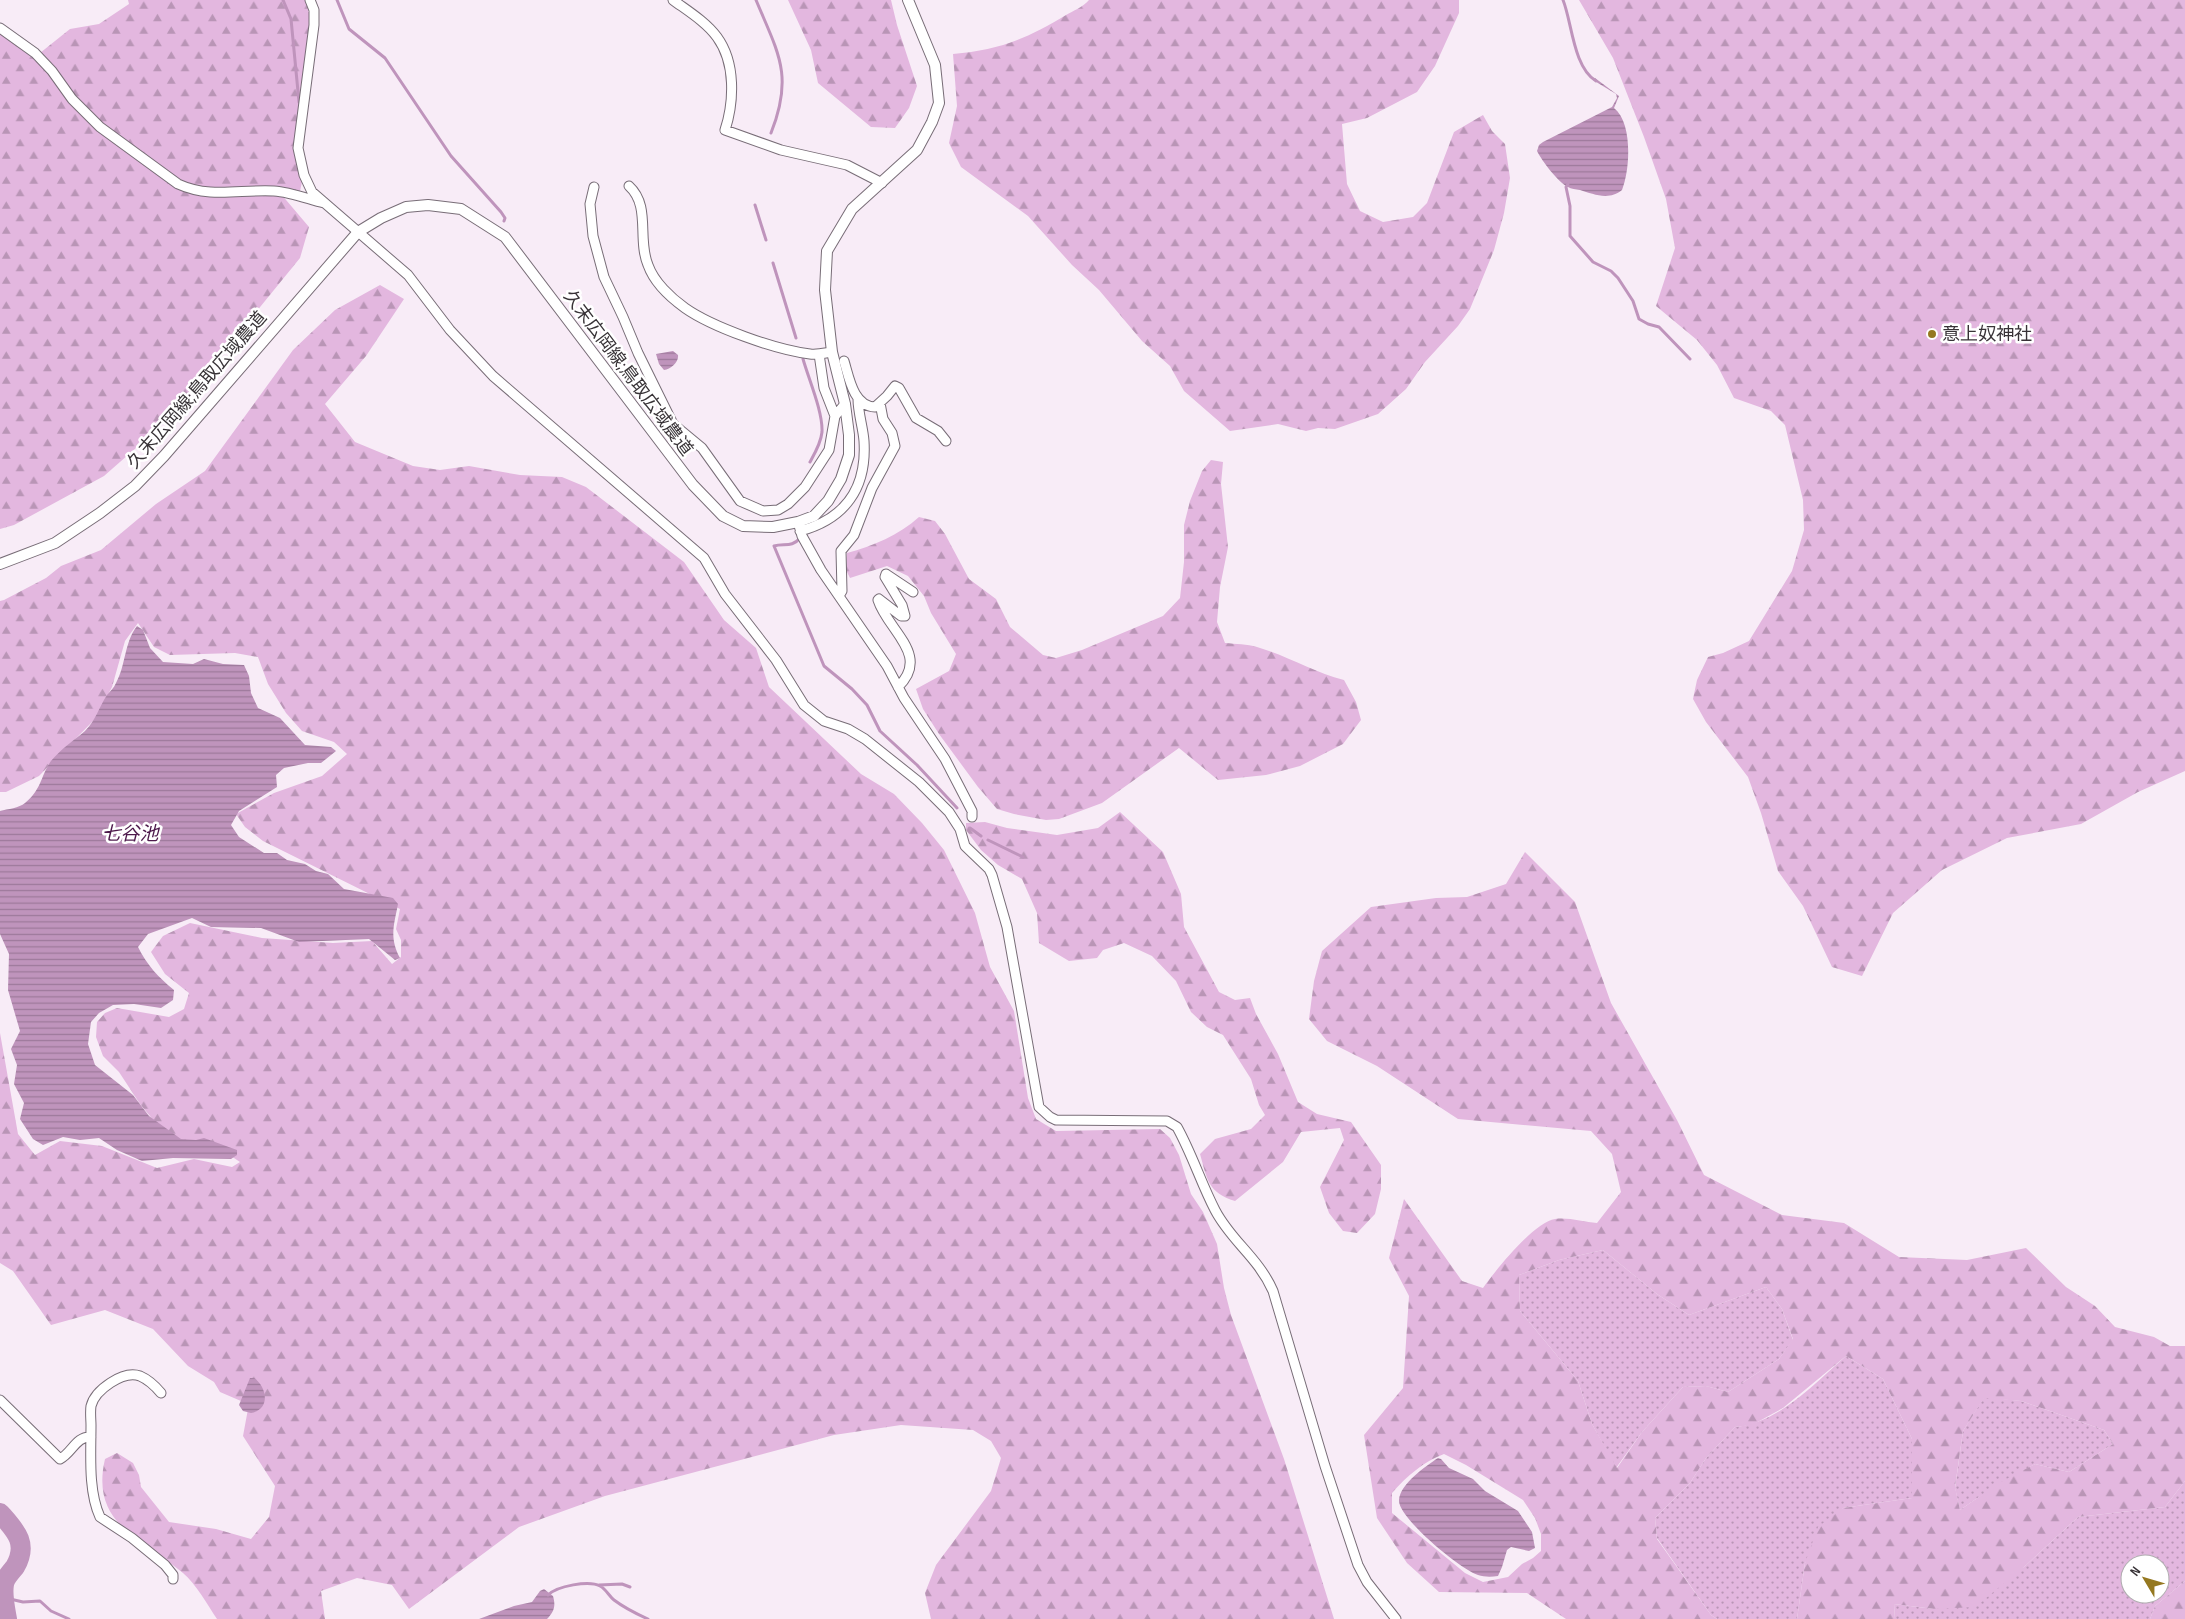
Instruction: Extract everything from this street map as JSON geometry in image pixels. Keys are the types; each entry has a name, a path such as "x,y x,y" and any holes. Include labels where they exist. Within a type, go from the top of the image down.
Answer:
{"street":[{"path":"310,0 314,10 314,25 298,148 308,185 325,203 408,275 450,330 493,376 704,558 725,594 776,660 804,705 811,712 824,721 865,739 919,782 952,817 960,829 965,846 992,875 1007,927 1039,1107 1056,1120 1167,1122 1177,1127 1216,1211 1227,1228 1260,1265 1270,1283 1358,1565 1367,1582 1396,1619"},
{"path":"673,0 702,21 717,37 726,54 732,95 725,130 781,150 847,165 882,183"},
{"name":"久末広岡線;鳥取広域農道","path":"0,564 55,542 100,514 135,486 358,232 381,218 406,207 428,205 461,208 479,218 505,237 692,485 722,516 743,526 799,527 814,516 828,501 841,479 848,455 849,435 845,404 832,352 825,290 827,251 852,209 917,150 932,122 939,103 935,65 908,0"},
{"path":"0,28 35,53 52,71 72,99 100,127 178,184 192,190 212,194 244,190 276,191 325,203"},
{"path":"629,186 640,199 642,237 648,265 663,289 685,308 716,324 760,341 811,355 832,352"},
{"path":"594,187 590,204 592,236 604,277 638,353 673,424 702,448 740,501 763,511 778,510 788,504 805,487 829,450 835,416 845,404"},
{"path":"819,354 824,388 835,416"},
{"path":"844,361 858,399 864,451 861,472 855,492 835,517 799,527 821,570 875,647 898,687 945,759 972,811 972,817"},
{"path":"858,399 870,407 875,407 895,386 899,388 916,418 938,431 946,441"},
{"path":"839,596 842,590 841,551 854,535 872,488 895,446 892,433 883,419 880,403"},
{"path":"898,687 909,673 911,658 878,600 901,616 905,616 898,598 885,577 886,574 913,592"},
{"path":"161,1393 141,1376 132,1374 117,1379 103,1389 91,1406 90,1464 100,1517 156,1556 172,1575 173,1579"},
{"path":"0,1400 60,1459 84,1437 91,1437"}],"green space":[{"path":"128,0 305,0 310,15 295,142 302,182 300,191 217,191 184,183 106,128 82,104 40,53 70,29 99,24 129,4"},
{"path":"788,0 891,0 917,86 909,108 895,128 871,127 818,83 811,50"},
{"path":"1089,0 1459,0 1459,13 1435,66 1417,92 1367,118 1342,124 1347,184 1360,211 1383,222 1413,217 1427,203 1454,132 1483,115 1492,131 1505,144 1510,178 1504,213 1494,250 1470,309 1458,326 1425,362 1406,389 1378,414 1335,429 1318,428 1306,431 1278,424 1230,431 1184,391 1170,366 1142,341 1099,290 1072,265 1028,216 961,167 949,143 957,106 953,54 984,50 1025,37 1078,9"},
{"path":"1579,0 2185,0 2185,771 2138,792 2081,824 2007,838 1942,870 1893,913 1862,976 1832,967 1803,906 1778,871 1748,777 1706,722 1693,699 1697,680 1708,657 1723,653 1749,641 1792,571 1804,530 1803,500 1785,425 1771,411 1734,398 1717,365 1697,340 1656,306 1675,248 1666,199 1613,58"},
{"path":"0,32 30,52 61,88 69,103 100,131 193,193 223,197 281,194 309,227 300,258 169,419 104,476 14,525 0,529"},
{"path":"380,285 404,299 366,356 325,404 355,442 413,466 440,470 469,466 520,475 562,477 586,487 684,562 724,620 756,648 769,687 861,774 894,794 922,823 944,850 975,913 990,967 1014,1011 1028,1098 1036,1119 1056,1131 1160,1129 1170,1138 1179,1155 1191,1194 1203,1212 1217,1244 1224,1288 1231,1315 1284,1459 1334,1619 931,1619 925,1593 936,1565 991,1491 1001,1458 991,1441 973,1430 901,1425 834,1435 605,1496 519,1527 409,1609 392,1585 357,1578 321,1591 325,1619 217,1619 183,1573 136,1539 112,1514 105,1499 102,1481 105,1459 117,1453 133,1463 139,1475 141,1487 169,1522 216,1529 251,1539 269,1517 275,1486 243,1436 248,1409 241,1401 220,1392 214,1382 188,1366 153,1329 105,1310 51,1325 13,1271 0,1263 0,1033 18,1134 35,1155 60,1141 102,1146 157,1168 194,1159 232,1167 240,1162 222,1150 195,1150 164,1133 140,1104 119,1072 103,1056 96,1037 97,1022 105,1013 117,1008 169,1017 184,1009 189,993 165,974 151,952 163,936 190,923 262,938 333,943 372,941 392,964 401,957 401,940 396,929 400,909 263,841 245,827 236,814 274,793 322,776 347,754 334,742 302,731 286,713 268,684 258,657 235,653 170,655 154,647 138,623 125,641 112,687 95,719 39,776 6,792 0,792 0,601 46,578 61,566 101,550 156,504 205,471 293,350 335,310"},
{"path":"1211,460 1223,462 1221,484 1228,547 1220,587 1217,622 1225,643 1257,647 1344,680 1356,702 1361,720 1343,744 1300,766 1266,775 1218,780 1179,748 1102,803 1059,819 1046,820 997,809 978,787 939,734 923,709 916,689 949,671 956,654 931,613 924,596 908,576 887,566 850,578 846,570 847,553 885,539 919,517 935,521 945,534 969,579 996,599 1010,627 1043,655 1056,658 1082,650 1163,616 1180,598 1184,562 1184,525 1190,501 1202,471"},
{"path":"1120,812 1163,852 1181,894 1184,927 1219,992 1235,1000 1250,998 1256,1014 1278,1054 1298,1102 1317,1114 1351,1122 1381,1165 1381,1189 1375,1214 1357,1233 1343,1231 1329,1213 1320,1187 1344,1140 1340,1128 1301,1132 1283,1162 1235,1201 1219,1194 1214,1189 1207,1178 1200,1154 1215,1139 1251,1129 1265,1115 1259,1105 1251,1079 1223,1035 1207,1027 1191,1012 1176,981 1152,956 1124,943 1103,950 1097,958 1069,961 1039,943 1037,913 1022,879 998,865 981,850 966,830 966,823 985,822 1007,828 1057,835 1098,828"},
{"path":"1525,852 1575,902 1611,1003 1677,1120 1704,1175 1782,1215 1844,1223 1899,1257 1967,1260 2026,1248 2066,1287 2095,1306 2115,1327 2154,1337 2170,1346 2185,1346 2185,1481 2165,1507 2078,1517 2024,1567 1975,1607 1934,1609 1894,1604 1895,1619 1797,1619 1805,1563 1818,1527 1843,1508 1912,1498 1912,1439 1883,1379 1846,1356 1783,1408 1752,1425 1735,1427 1706,1458 1690,1483 1655,1518 1657,1539 1711,1615 1717,1619 1566,1619 1527,1593 1439,1592 1407,1563 1377,1518 1364,1435 1403,1388 1409,1296 1389,1258 1404,1199 1462,1281 1483,1288 1516,1248 1546,1222 1555,1219 1571,1219 1597,1223 1621,1192 1612,1154 1591,1131 1458,1119 1377,1066 1327,1041 1309,1019 1314,981 1322,951 1371,907 1436,898 1467,897 1506,884","holes":["1603,1250 1657,1294 1689,1315 1766,1287 1782,1309 1793,1339 1779,1359 1728,1392 1706,1386 1683,1387 1642,1432 1617,1468 1592,1424 1578,1381 1520,1311 1519,1275 1559,1260","1984,1398 2021,1401 2104,1430 2113,1444 2069,1472 2035,1464 1999,1483 1960,1510 1955,1487 1963,1431","1444,1454 1466,1465 1523,1500 1535,1518 1541,1534 1541,1551 1522,1564 1508,1577 1483,1582 1465,1573 1392,1513 1392,1493 1416,1470"]},
{"path":"1603,1250 1657,1294 1689,1315 1766,1287 1782,1309 1793,1340 1779,1359 1728,1392 1706,1386 1683,1387 1642,1432 1616,1468 1592,1424 1578,1381 1520,1311 1519,1275 1559,1260"},
{"path":"1846,1356 1883,1379 1912,1439 1912,1498 1843,1508 1805,1563 1797,1619 1717,1619 1711,1615 1657,1538 1655,1518 1690,1483 1706,1458 1735,1427 1751,1424 1781,1410 1808,1390"},
{"path":"1984,1397 2021,1401 2104,1430 2113,1444 2069,1472 2035,1464 1960,1510 1955,1488 1963,1431"},
{"path":"2185,1481 2185,1581 2170,1594 2170,1554 2120,1554 2120,1604 2157,1604 2150,1619 1895,1619 1894,1604 1934,1609 2024,1567 2078,1517 2165,1507"},
{"path":"2185,1581 2185,1619 2150,1619 2157,1604 2170,1604 2170,1594"}],"water":[{"path":"1595,78 1619,96 1614,108 1620,115 1627,135 1627,171 1622,190 1606,196 1571,188 1564,184 1551,171 1537,151 1539,145 1543,142 1612,107 1617,98 1616,94 1593,80"},
{"path":"673,351 678,355 676,363 664,370 659,364 656,354"},
{"name":"七谷池","path":"137,626 143,630 150,648 163,662 193,664 204,659 223,664 244,665 249,676 251,693 258,708 280,718 305,745 331,747 336,751 321,763 308,763 284,768 276,775 277,787 239,811 231,825 239,837 264,853 277,853 287,860 305,864 316,871 328,874 344,889 393,898 398,904 393,938 400,958 395,960 369,939 299,942 261,928 211,927 192,918 148,934 138,947 153,970 174,990 173,1000 161,1008 134,1004 113,1005 99,1013 91,1022 88,1044 95,1065 133,1095 149,1116 181,1139 196,1140 204,1138 237,1150 237,1155 231,1159 173,1158 142,1161 117,1150 99,1138 80,1140 63,1137 43,1145 33,1139 20,1119 24,1103 14,1084 17,1065 11,1049 20,1031 8,990 9,954 0,934 0,811 20,806 31,798 51,761 89,727 107,695 115,685 122,669 127,647"},
{"path":"250,1378 254,1378 262,1387 265,1397 262,1407 251,1413 243,1411 239,1405"},
{"path":"1438,1458 1449,1468 1473,1479 1485,1491 1518,1511 1532,1532 1535,1548 1529,1551 1511,1547 1507,1550 1498,1576 1478,1575 1458,1564 1431,1542 1401,1508 1399,1500 1404,1488 1414,1476"},
{"path":"544,1589 553,1596 554,1603 553,1611 547,1619 479,1619 514,1606 532,1602 540,1591"}],"waterway":[{"path":"283,0 291,19 299,102"},
{"path":"337,0 349,29 385,58 451,156 501,212 505,218 504,221"},
{"path":"756,0 776,50 782,79 778,113 771,133"},
{"path":"1563,0 1574,44 1582,66 1596,81"},
{"path":"1568,184 1566,187 1570,206 1570,236 1593,262 1611,271 1618,278 1633,301 1639,319 1659,327 1690,359"},
{"path":"755,205 766,240"},
{"path":"773,263 796,338"},
{"path":"803,359 822,424 818,448 810,462"},
{"path":"800,538 791,544 774,546 824,666 852,689 867,705 880,731 917,765 957,808"},
{"path":"970,828 981,836"},
{"path":"988,840 1023,857"},
{"path":"0,1513 15,1531 21,1551 15,1567 7,1577 3,1588 7,1619"},
{"path":"548,1595 566,1587 595,1584 602,1587 617,1602 648,1619"},
{"path":"599,1585 622,1584 630,1587"},
{"path":"10,1599 23,1602 40,1601 51,1611 69,1619"},
{"path":"0,1615 2,1619"}],"place":[{"name":"意上奴神社","path":"1932,334"}]}
